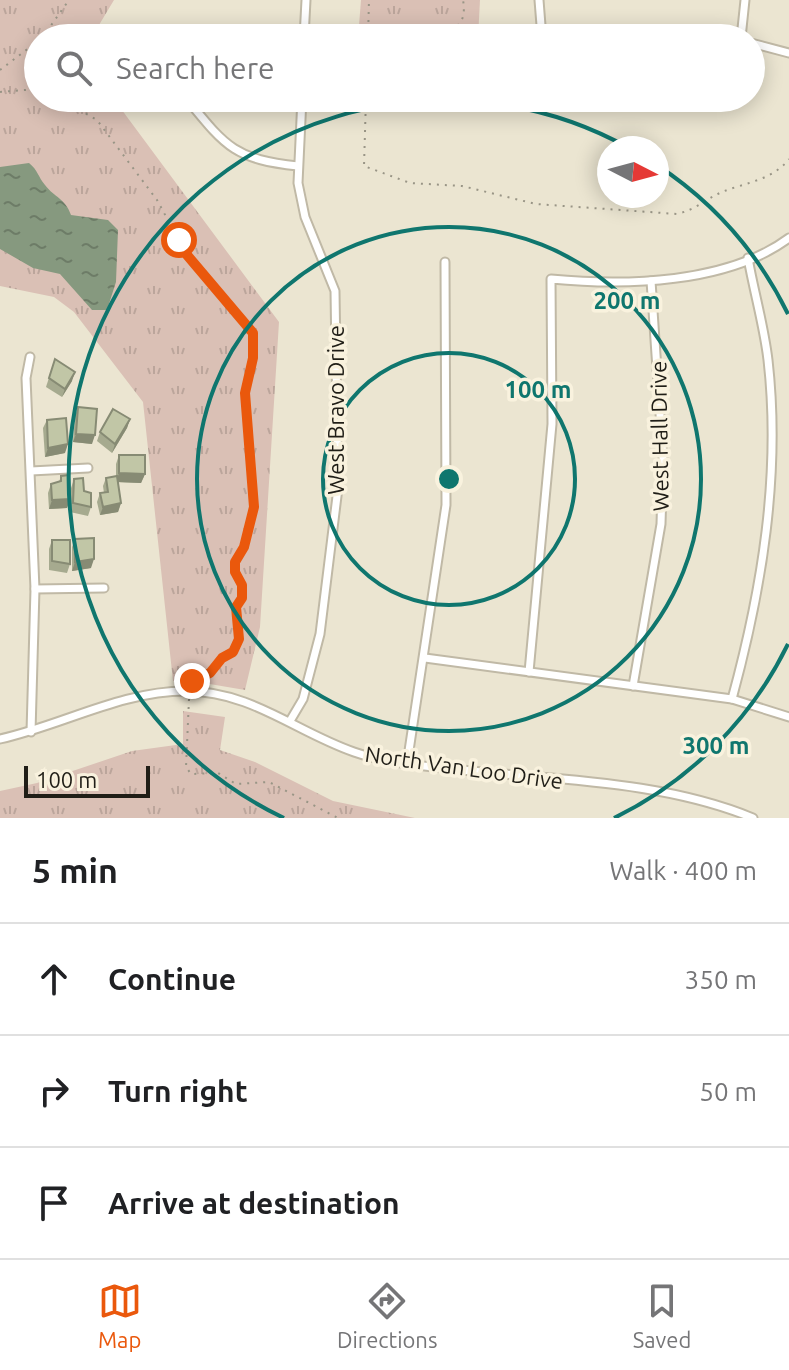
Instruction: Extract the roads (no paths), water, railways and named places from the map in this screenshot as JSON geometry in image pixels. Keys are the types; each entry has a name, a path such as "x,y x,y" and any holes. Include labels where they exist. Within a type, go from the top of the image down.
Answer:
{"street":[{"path":"305,24 306,0"},
{"path":"539,0 541,24"},
{"path":"742,24 745,0"},
{"path":"765,47 789,53"},
{"path":"197,112 217,137 236,153 261,162 298,166"},
{"name":"West Bravo Drive","path":"290,721 303,699 320,634 338,488 335,291 305,217 298,166 301,112"},
{"path":"529,672 552,424 551,279 601,284 651,281 724,268 789,238"},
{"path":"732,699 755,616 771,485 768,360 748,258"},
{"path":"407,764 446,505 445,262"},
{"name":"West Hall Drive","path":"633,686 661,524 662,443 651,281"},
{"path":"30,357 26,378 35,589 31,732"},
{"path":"31,471 88,468"},
{"path":"35,589 104,588"},
{"path":"425,658 732,699 789,717"},
{"name":"North Van Loo Drive","path":"0,739 31,732 149,692 189,691 232,696 290,721 330,744 407,764 656,793 701,801 753,818"}],"water":[{"path":"29,163 71,215 108,220 118,230 116,282 107,310 92,310 60,274 33,268 0,249 0,167"}]}
